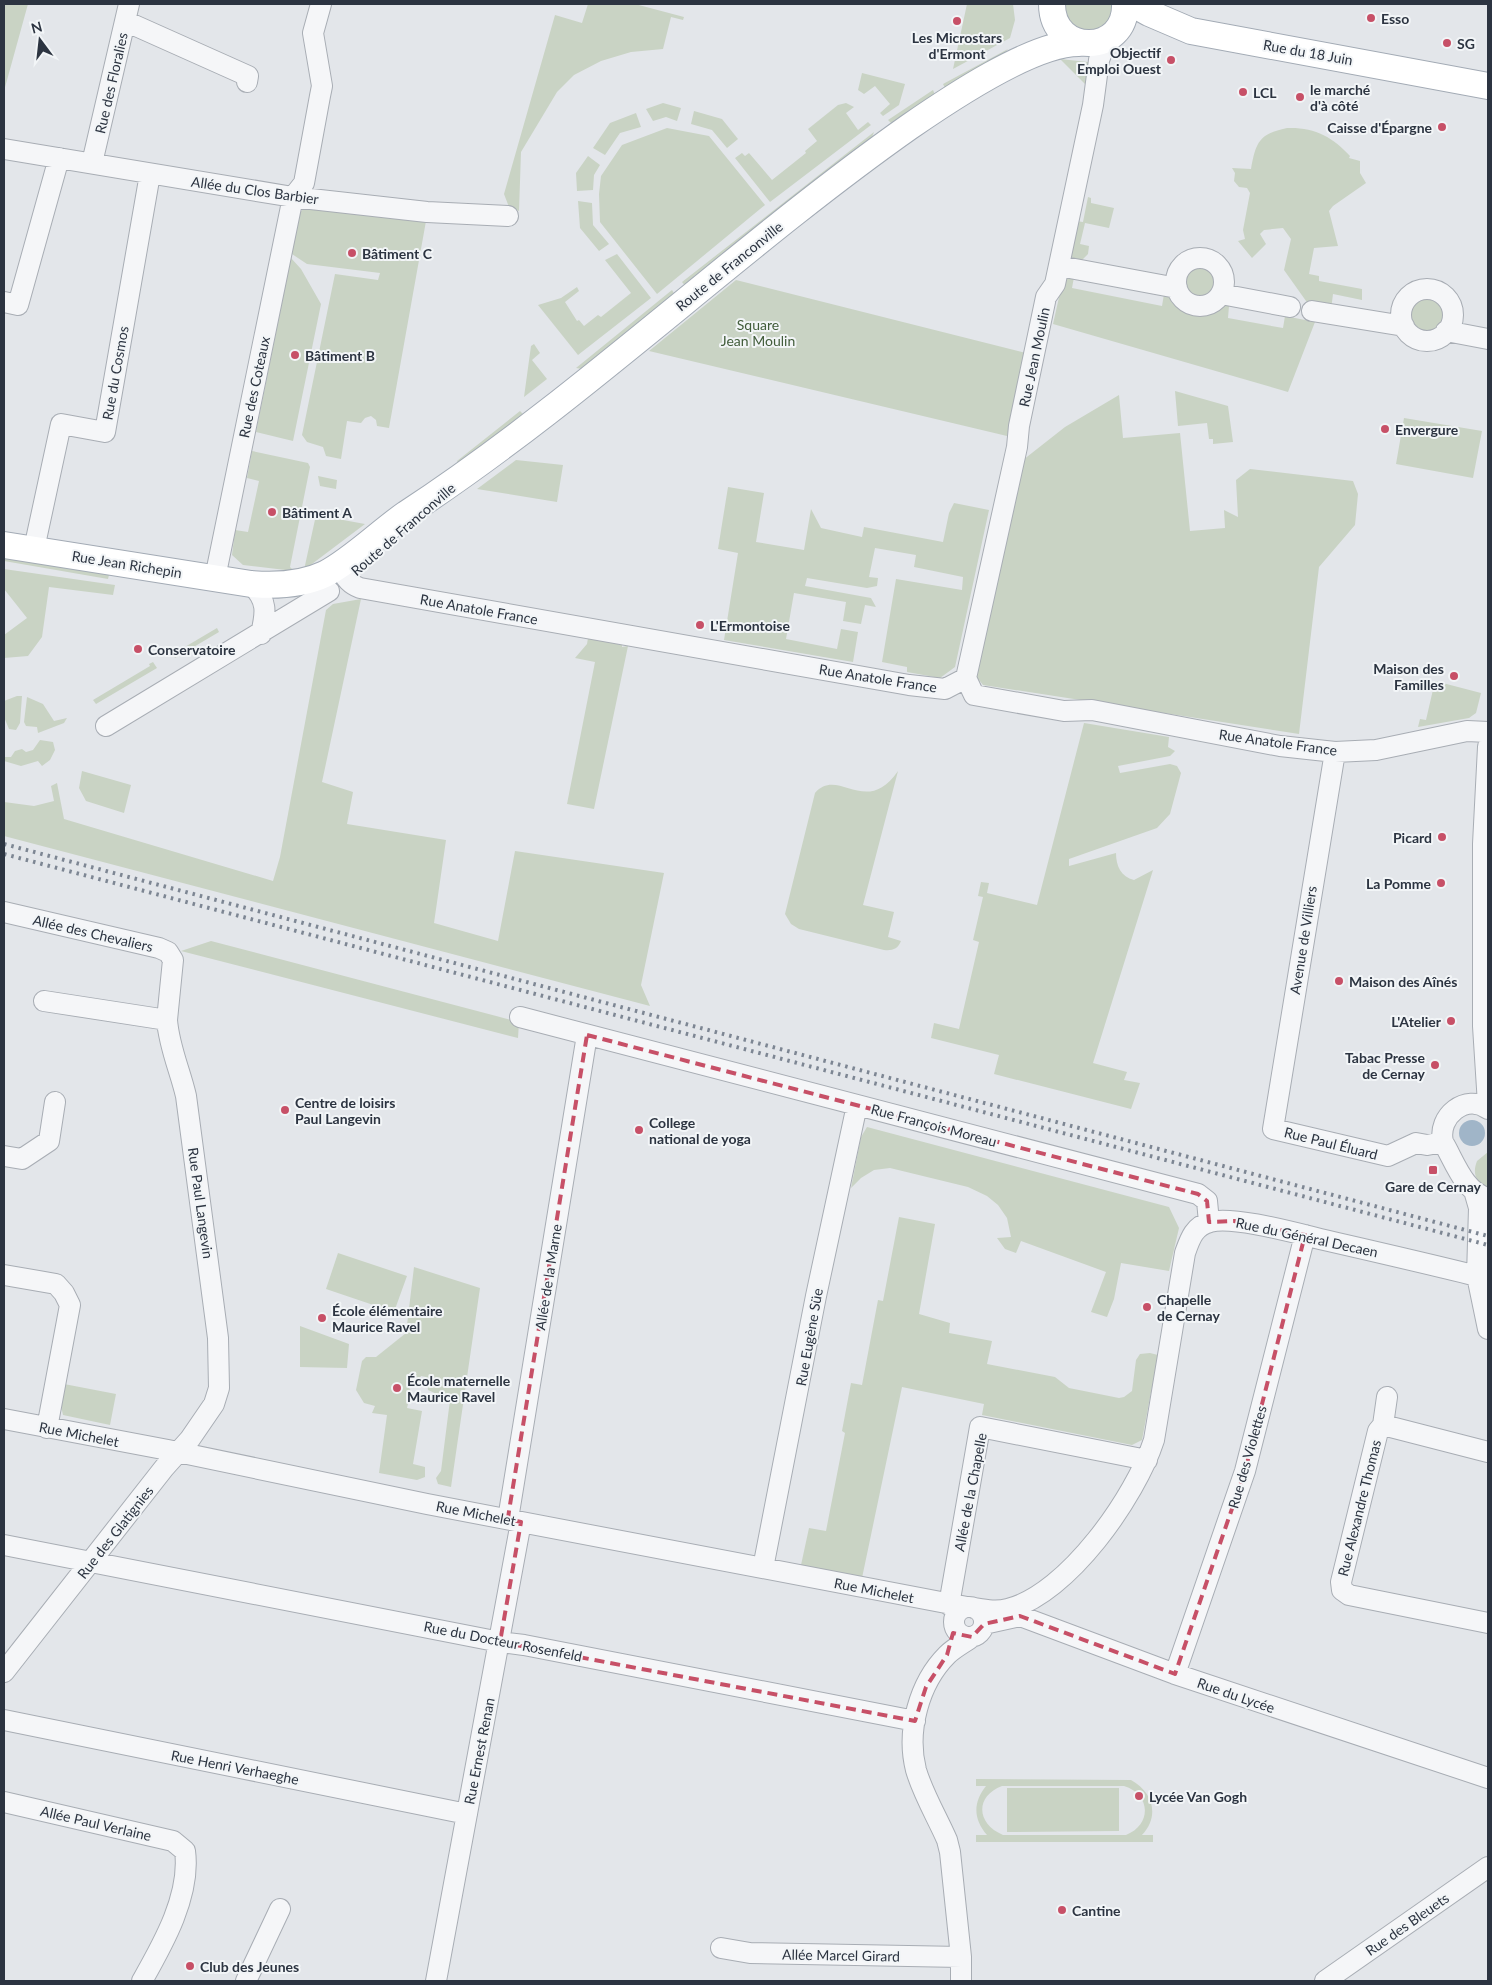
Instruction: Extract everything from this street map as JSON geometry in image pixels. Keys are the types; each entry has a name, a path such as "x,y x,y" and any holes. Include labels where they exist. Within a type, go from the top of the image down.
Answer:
{"main road":[{"path":"1113,34 1124,14 1125,4"},
{"name":"Rue du 18 Juin","path":"1133,4 1149,14 1192,31 1488,86"},
{"path":"1053,11 1063,33 1079,42"},
{"name":"Route de Franconville","path":"320,586 392,523 459,479 842,176 940,106 1009,66 1041,44 1049,31 1053,11"},
{"name":"Route de Franconville","path":"1009,66 1057,46 1079,42 1093,43 1113,34 1192,31"},
{"name":"Rue Jean Richepin","path":"4,545 251,584 320,586"}],"street":[{"name":"Rue des Coteaux","path":"214,578 293,196 304,183 322,86 313,33 321,4"},
{"path":"127,12 248,76 247,82"},
{"name":"Rue des Floralies","path":"92,163 127,12"},
{"name":"Rue Jean Moulin","path":"966,678 1017,447 1019,426 1046,297 1055,284 1094,105 1099,60 1113,34"},
{"name":"Allée du Clos Barbier","path":"4,149 293,196 428,212 508,216"},
{"path":"4,302 18,305 59,158"},
{"name":"Rue du Cosmos","path":"34,549 62,424 105,432 150,174"},
{"path":"1206,258 1217,264 1221,269 1224,282 1221,294 1210,304 1196,306 1184,300 1177,288 1178,274 1186,263 1192,260 1206,258"},
{"path":"1059,266 1177,288"},
{"path":"1429,289 1443,295 1452,308 1452,320 1446,332 1434,339 1420,340 1408,332 1404,326 1401,311 1414,292 1429,289"},
{"path":"1221,294 1290,307"},
{"path":"1312,311 1404,326"},
{"path":"1446,332 1488,339"},
{"path":"251,584 261,594 264,604 265,618 261,634"},
{"name":"Rue Anatole France","path":"320,586 360,588 909,685 945,689 966,678 974,696 1064,711 1092,710 1280,746 1334,752 1376,750 1467,731 1488,732"},
{"name":"Route de Franconville","path":"106,726 261,634 320,586"},
{"path":"1488,747 1483,844 1483,945 1484,1035 1488,1104"},
{"name":"Avenue de Villiers","path":"1273,1129 1334,752"},
{"name":"Allée des Chevaliers","path":"4,912 168,952 174,964 167,1020"},
{"path":"44,1000 167,1020"},
{"path":"520,1017 587,1035"},
{"name":"Rue Paul Langevin","path":"167,1020 169,1043 179,1065 186,1096 218,1338 219,1388"},
{"name":"Rue François Moreau","path":"587,1035 1198,1194 1208,1201 1209,1222"},
{"name":"Allée de la Marne","path":"515,1520 587,1035"},
{"path":"4,1156 22,1159 48,1141 55,1102"},
{"path":"1488,1108 1478,1104 1461,1106 1451,1112 1443,1134 1467,1185 1482,1196 1479,1208 1482,1287 1488,1328"},
{"name":"Rue Eugène Süe","path":"763,1568 816,1296 857,1105"},
{"name":"Rue Paul Éluard","path":"1273,1129 1388,1156 1416,1144 1421,1136 1443,1134"},
{"name":"Rue du Général Decaen","path":"1209,1222 1234,1221 1305,1235 1482,1287"},
{"path":"961,1981 961,1957 950,1852 947,1840 916,1770 914,1753 915,1721 926,1687 947,1655 965,1617 1021,1605 1051,1585 1092,1547 1133,1488 1148,1460 1154,1440 1186,1253 1194,1232 1209,1222"},
{"name":"Rue des Violettes","path":"1175,1674 1245,1471 1305,1235"},
{"path":"4,1275 56,1284 64,1293 70,1305 47,1428"},
{"name":"Rue des Glatignies","path":"4,1672 177,1453 214,1404 219,1388"},
{"name":"Rue Alexandre Thomas","path":"1387,1397 1383,1425 1378,1430 1341,1582 1342,1590 1349,1595 1488,1623"},
{"name":"Rue Michelet","path":"4,1419 763,1568 965,1617"},
{"path":"1383,1425 1488,1452"},
{"name":"Allée de la Chapelle","path":"965,1617 980,1427 1148,1460"},
{"name":"Rue Ernest Renan","path":"436,1981 500,1642 515,1520"},
{"name":"Rue du Docteur Rosenfeld","path":"4,1545 915,1721"},
{"name":"Rue du Lycée","path":"965,1617 1020,1616 1175,1674 1488,1778"},
{"name":"Rue Henri Verhaeghe","path":"4,1720 467,1814"},
{"name":"Allée Paul Verlaine","path":"4,1802 173,1841 184,1851 187,1869 168,1934 142,1981"},
{"name":"Rue des Bleuets","path":"1325,1981 1488,1867"},
{"path":"246,1981 280,1909"},
{"name":"Allée Marcel Girard","path":"721,1948 750,1953 961,1957"}],"highlighted area":[{"path":"587,1035 1198,1194 1207,1201 1209,1222 1234,1221 1305,1235 1245,1471 1175,1674 1020,1616 984,1624 972,1637 953,1633 947,1655 926,1687 915,1721 500,1642 521,1522 508,1519 509,1511"}],"green space":[{"path":"4,4 28,4 4,91"},
{"path":"588,4 635,4 684,17 683,20 671,17 663,49 631,52 601,61 574,75 557,92 521,152 519,211 509,207 504,194 555,15 582,23"},
{"path":"967,4 1013,4 1015,20 1010,38 953,69"},
{"path":"1063,4 1113,4 1108,23 1094,32 1074,28 1063,10"},
{"path":"1008,49 1003,55 945,88 943,84"},
{"path":"1060,59 1088,62 1089,67 1085,84"},
{"path":"862,73 905,84 899,105 883,116 880,113 890,104 875,86 864,94 858,90"},
{"path":"933,90 935,95 892,124 888,120"},
{"path":"663,103 681,108 677,121 666,117 653,121 646,109"},
{"path":"846,103 854,107 846,113 858,130 868,122 871,125 770,202 735,158 742,153 745,156 749,153 772,180 806,153 805,151 817,141 808,129 838,105"},
{"path":"694,111 722,119 738,139 727,148 712,130 691,124"},
{"path":"636,113 641,127 620,133 605,155 593,148 610,123"},
{"path":"667,128 709,136 765,205 657,294 600,222 599,194 601,176 622,145"},
{"path":"1287,128 1306,129 1322,134 1344,149 1350,156 1349,158 1360,161 1360,173 1366,183 1333,206 1329,211 1338,246 1314,248 1309,274 1319,276 1319,281 1362,289 1362,300 1333,294 1331,310 1311,308 1284,270 1291,239 1283,228 1264,230 1260,234 1266,244 1252,258 1238,241 1245,239 1243,230 1250,193 1247,188 1239,187 1234,181 1235,173 1232,168 1251,169 1260,141 1270,133"},
{"path":"874,132 871,140 686,287 682,282"},
{"path":"588,156 600,165 594,175 593,190 577,191 576,173"},
{"path":"1088,197 1091,198 1091,203 1114,208 1109,228 1085,223 1080,244 1089,246 1088,254 1082,260 1070,257 1076,221 1083,222"},
{"path":"578,201 592,203 593,225 609,244 599,251 580,228"},
{"path":"306,207 426,221 389,428 377,426 376,420 371,416 365,418 361,423 347,421 341,459 326,456 323,447 307,442 302,435 335,274 378,280 380,273 307,264 292,254 300,212"},
{"path":"617,254 651,298 578,355 538,305 561,298 577,287 579,291 565,302 577,321 579,320 584,326 598,315 601,317 631,293 605,260"},
{"path":"291,258 301,269 321,304 293,441 256,432"},
{"path":"1200,266 1212,271 1217,283 1212,295 1200,300 1188,295 1183,283 1188,271"},
{"path":"1064,275 1074,277 1072,288 1162,306 1164,294 1175,296 1190,309 1202,311 1214,308 1220,304 1229,306 1228,318 1283,328 1285,316 1315,322 1288,392 1053,324"},
{"name":"Square Jean Moulin","path":"736,280 1026,353 1007,436 649,351"},
{"path":"672,290 675,295 582,369 576,368"},
{"path":"1427,294 1441,300 1447,314 1441,328 1427,334 1413,328 1407,314 1413,300"},
{"path":"534,344 540,353 532,360 547,379 524,397 531,346"},
{"path":"1175,391 1228,406 1233,442 1213,444 1213,439 1209,439 1207,423 1178,426"},
{"path":"1119,395 1123,438 1180,433 1190,531 1225,528 1224,510 1238,517 1236,480 1250,469 1353,481 1358,494 1355,525 1319,567 1299,734 983,685 975,675 1023,460 1065,427"},
{"path":"520,411 524,415 459,466 457,461"},
{"path":"1404,418 1482,431 1473,478 1396,464"},
{"path":"252,451 308,463 310,467 290,567 294,571 243,565 232,555 235,530 248,532 259,481 247,478"},
{"path":"516,460 563,465 557,502 477,489"},
{"path":"318,476 337,480 336,489 320,486"},
{"path":"728,487 764,493 756,542 804,550 811,509 821,528 862,537 864,527 943,542 949,513 954,503 989,510 955,667 940,678 907,672 907,667 882,662 896,579 962,590 963,577 914,567 916,555 875,548 869,577 878,578 877,586 867,588 807,578 805,586 871,598 876,607 865,605 861,624 843,621 846,602 794,593 786,639 837,649 841,629 858,632 853,662 724,640 738,553 718,549"},
{"path":"316,515 365,524 304,570"},
{"path":"4,554 110,571 108,579 4,561"},
{"path":"4,569 115,585 113,595 49,587 42,637 28,656 4,658 4,635 27,618 4,589"},
{"path":"361,599 322,782 353,792 347,824 446,840 434,923 498,941 515,851 664,873 641,985 650,1006 4,836 4,802 34,806 54,801 51,786 57,783 64,819 273,881 280,857 326,610 333,604"},
{"path":"217,628 219,632 175,658 173,654"},
{"path":"588,638 622,645 622,647 628,646 594,809 567,804 595,662 575,658 587,644"},
{"path":"153,662 157,668 96,704 93,700 150,666 149,664"},
{"path":"1435,681 1481,693 1476,713 1469,718 1418,727 1420,719 1426,720"},
{"path":"22,696 20,723 16,730 9,729 4,717 4,701"},
{"path":"27,697 43,704 54,721 67,718 64,723 38,733 37,727 26,726 24,722"},
{"path":"1084,723 1169,737 1168,747 1175,751 1170,756 1118,766 1120,773 1170,764 1177,766 1181,773 1170,814 1157,828 1069,859 1069,866 1116,853 1120,870 1129,879 1134,880 1153,870 1093,1063 1127,1072 1124,1080 1140,1083 1131,1109 994,1074 999,1055 931,1038 934,1023 959,1029 979,942 973,940 983,897 978,896 981,882 989,883 987,893 1037,905"},
{"path":"40,740 53,742 55,750 50,760 42,766 38,761 21,766 4,761 4,757 11,757 15,751 22,749 26,752 33,750"},
{"path":"82,771 131,785 124,813 86,801 79,788"},
{"path":"898,771 863,905 894,912 888,937 901,941 898,946 892,950 884,950 799,929 791,924 785,914 815,793 824,786 833,785 864,791 875,790 886,784"},
{"path":"211,941 519,1022 518,1038 181,951"},
{"path":"867,1127 1169,1207 1179,1228 1169,1271 1121,1263 1114,1299 1107,1317 1091,1312 1106,1272 1021,1241 1016,1253 1005,1249 997,1238 1011,1237 1007,1218 998,1205 987,1196 968,1187 890,1168 874,1170 861,1178 851,1188 861,1137"},
{"path":"1488,1152 1488,1188 1478,1180 1475,1170 1477,1161"},
{"path":"899,1217 935,1224 919,1314 950,1323 949,1333 992,1341 987,1364 1055,1377 1069,1388 1119,1398 1132,1391 1136,1360 1140,1354 1150,1353 1158,1355 1142,1440 1132,1445 982,1415 984,1404 902,1387 862,1578 801,1565 809,1528 826,1531 845,1433 842,1431 851,1383 862,1385 878,1300 883,1301"},
{"path":"338,1253 407,1276 394,1312 326,1289"},
{"path":"414,1267 480,1288 451,1487 438,1484 436,1478 441,1471 450,1400 428,1390 426,1377 421,1376 416,1385 408,1386 411,1391 407,1408 422,1411 413,1464 425,1467 425,1477 417,1480 379,1473 387,1415 372,1413 375,1406 364,1403 356,1390 362,1361 366,1357 376,1357 406,1333"},
{"path":"300,1326 349,1344 347,1368 300,1367"},
{"path":"64,1384 116,1394 110,1425 63,1415 61,1406"},
{"path":"976,1779 1131,1780 1145,1791 1152,1805 1151,1820 1148,1828 1142,1835 1153,1835 1153,1842 976,1842 976,1835 987,1835 979,1823 976,1810 979,1798 986,1786 976,1786","holes":["1002,1786 1124,1786 1133,1790 1139,1796 1145,1810 1140,1824 1126,1835 1003,1835 988,1824 982,1810 987,1796"]},
{"path":"1007,1788 1119,1788 1119,1831 1007,1832"}],"water":[{"path":"1472,1120 1481,1124 1485,1133 1481,1142 1472,1146 1463,1142 1459,1133 1463,1124"}],"railway":[{"path":"4,844 1488,1236"},
{"path":"4,854 1488,1245"}],"place":[{"name":"Esso","path":"1371,18"},
{"name":"Les Microstars d'Ermont","path":"957,21"},
{"name":"SG","path":"1447,43"},
{"name":"Objectif Emploi Ouest","path":"1171,60"},
{"name":"LCL","path":"1243,92"},
{"name":"le marché d'à côté","path":"1300,97"},
{"name":"Caisse d'Épargne","path":"1442,127"},
{"name":"Bâtiment C","path":"352,253"},
{"name":"Bâtiment B","path":"295,355"},
{"name":"Envergure","path":"1385,429"},
{"name":"Bâtiment A","path":"272,512"},
{"name":"L'Ermontoise","path":"700,625"},
{"name":"Conservatoire","path":"138,649"},
{"name":"Maison des Familles","path":"1454,676"},
{"name":"Picard","path":"1442,837"},
{"name":"La Pomme","path":"1441,883"},
{"name":"Maison des Aînés","path":"1339,981"},
{"name":"L'Atelier","path":"1451,1021"},
{"name":"Tabac Presse de Cernay","path":"1435,1065"},
{"name":"Centre de loisirs Paul Langevin","path":"285,1110"},
{"name":"College national de yoga","path":"639,1130"},
{"name":"Gare de Cernay","path":"1433,1170"},
{"name":"Chapelle de Cernay","path":"1147,1307"},
{"name":"École élémentaire Maurice Ravel","path":"322,1318"},
{"name":"École maternelle Maurice Ravel","path":"397,1388"},
{"name":"Lycée Van Gogh","path":"1139,1796"},
{"name":"Cantine","path":"1062,1910"},
{"name":"Club des Jeunes","path":"190,1966"}]}
